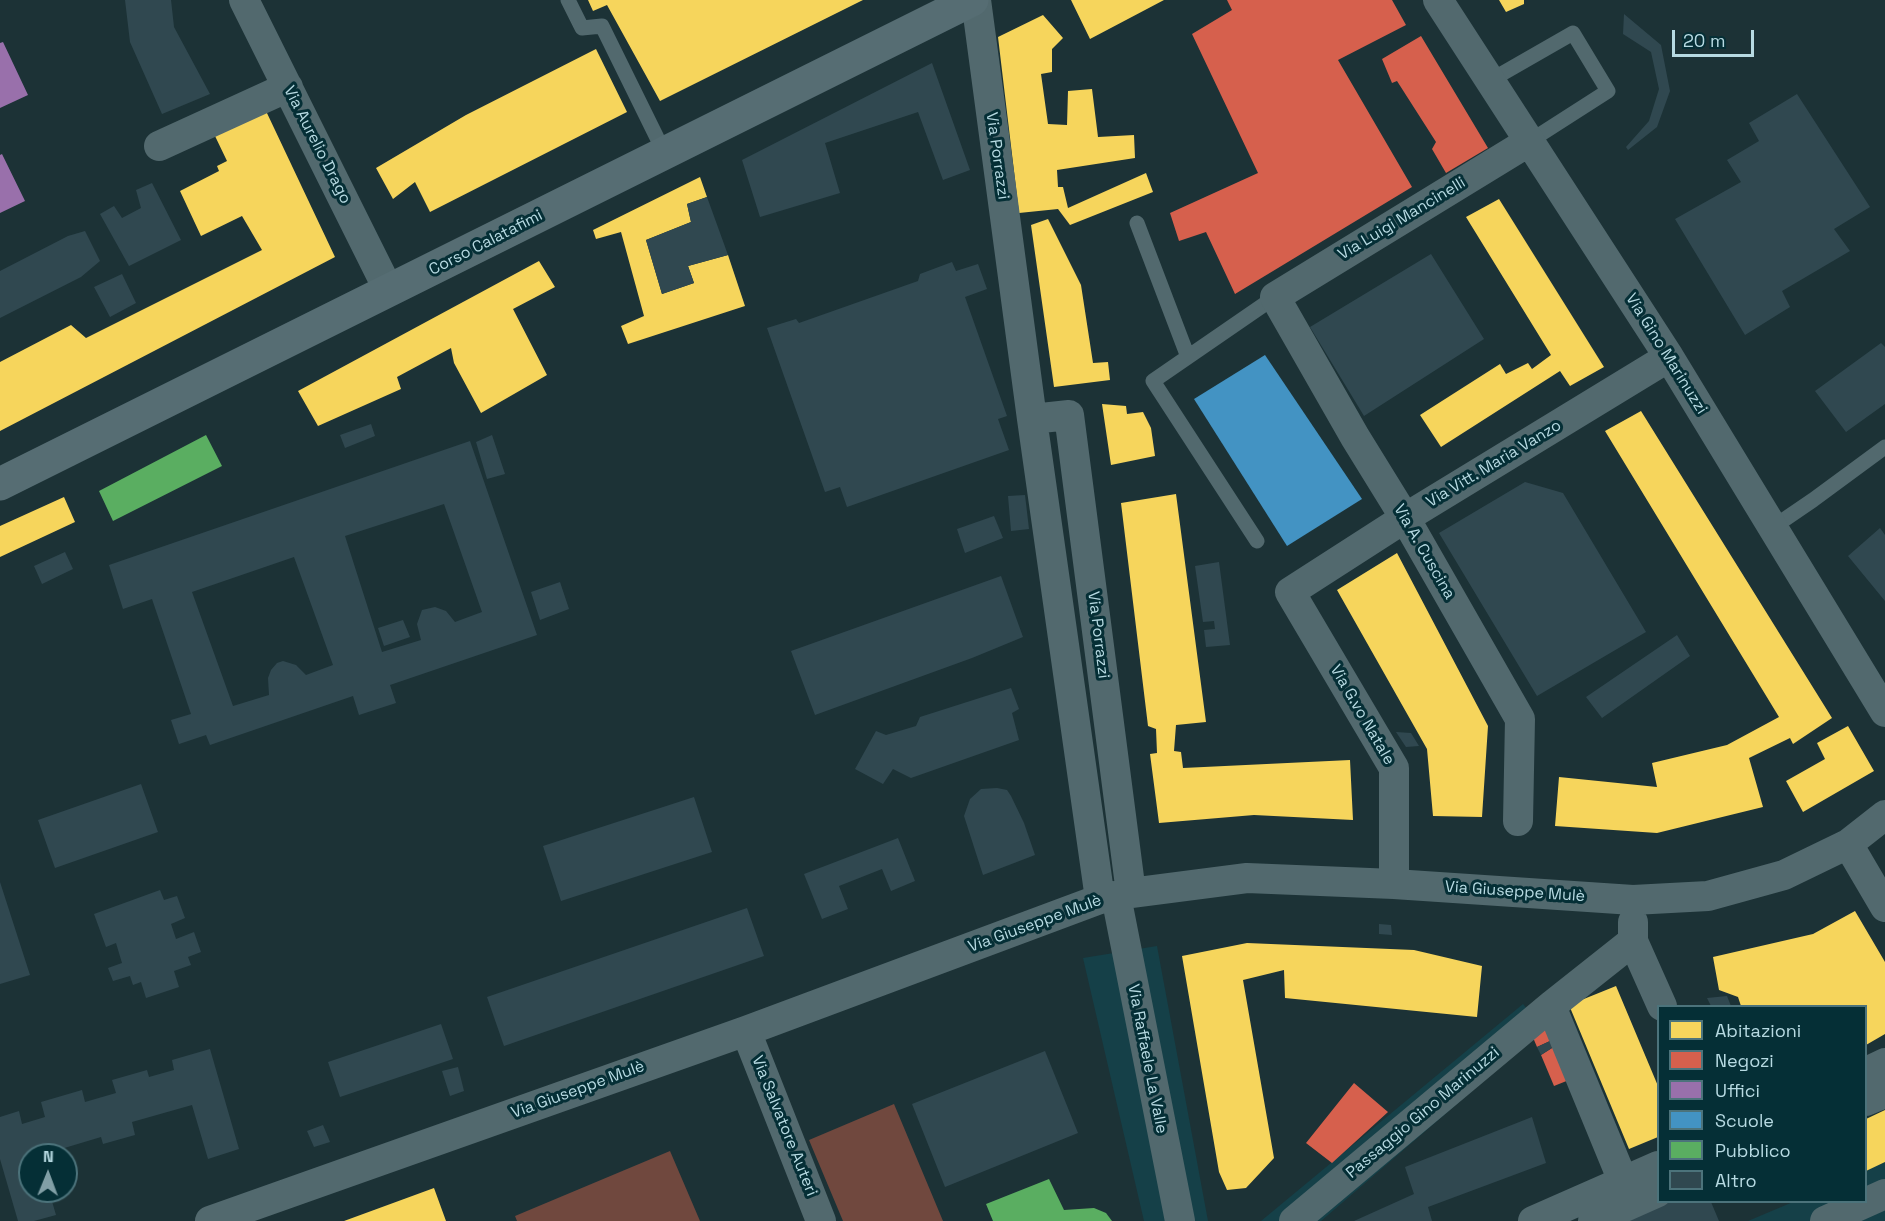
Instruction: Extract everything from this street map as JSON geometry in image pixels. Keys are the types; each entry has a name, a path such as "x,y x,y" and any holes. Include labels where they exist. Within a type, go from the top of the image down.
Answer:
{"main road":[{"name":"Corso Calatafimi","path":"0,484 974,0"}],"street":[{"name":"Via Aurelio Drago","path":"244,0 389,291"},
{"name":"Via Porrazzi","path":"974,0 1032,419 1116,896"},
{"name":"Via Gino Marinuzzi","path":"1438,0 1669,357 1885,712"},
{"path":"159,146 288,87"},
{"name":"Via Luigi Mancinelli","path":"1275,297 1530,141"},
{"name":"Via A. Cuscina","path":"1275,297 1520,719 1518,821"},
{"name":"Via Vitt. Maria Vanzo","path":"1290,592 1405,518 1669,357"},
{"name":"Via G.vo Natale","path":"1290,592 1394,768 1394,884"},
{"name":"Via Giuseppe Mulè","path":"210,1221 746,1031 1116,896 1247,878 1394,884 1632,900 1708,896 1784,874 1848,844 1885,815"},
{"path":"1848,844 1885,907"},
{"name":"Via Raffaele La Valle","path":"1116,896 1180,1221"},
{"path":"1632,900 1633,940 1662,1005"},
{"name":"Passaggio Gino Marinuzzi","path":"1294,1221 1633,940"},
{"path":"1551,1006 1623,1181"},
{"name":"Via Salvatore Auteri","path":"746,1031 821,1221"},
{"path":"1867,1072 1885,1063"},
{"path":"1867,1101 1885,1093"},
{"path":"1533,1221 1657,1167"},
{"path":"1593,1221 1657,1193"},
{"path":"1867,1202 1885,1194"},
{"path":"1825,1221 1865,1203"}],"lane":[{"path":"568,0 582,28 602,26 664,154"},
{"path":"1491,80 1573,33 1608,91 1530,141"},
{"path":"1137,223 1188,357"},
{"path":"1257,541 1153,381 1275,297"},
{"path":"1772,528 1885,447"}],"shaded area":[{"path":"1157,946 1208,1221 1144,1221 1083,958"},
{"path":"1523,1004 1544,1029 1321,1221 1261,1221"},
{"path":"894,1104 943,1221 843,1221 809,1140"},
{"path":"670,1151 700,1221 517,1221 515,1216"},
{"path":"1885,1162 1885,1221 1748,1221 1791,1203 1867,1203 1867,1170"}],"building: Abitazioni":[{"path":"588,0 863,0 660,101 607,5 593,11"},
{"path":"1071,0 1164,0 1090,39"},
{"path":"1499,0 1524,0 1524,4 1506,12"},
{"path":"1043,15 1063,38 1052,49 1052,72 1041,74 1048,124 1067,125 1068,91 1092,89 1098,137 1134,135 1135,158 1057,170 1058,187 1063,187 1068,208 1146,173 1153,192 1070,225 1058,209 1019,213 998,37"},
{"path":"596,49 627,112 430,212 415,182 393,199 376,168 466,115"},
{"path":"266,111 335,257 0,431 0,362 71,325 86,338 262,250 242,216 201,236 180,191 219,171 217,166 227,161 215,136"},
{"path":"700,177 707,197 687,204 691,222 646,240 662,294 694,283 688,266 728,255 745,306 628,344 621,326 644,316 621,232 596,239 593,230"},
{"path":"1499,199 1604,367 1570,386 1560,371 1441,447 1420,415 1500,364 1506,374 1528,363 1532,369 1551,355 1466,217"},
{"path":"1048,219 1081,285 1093,363 1108,362 1110,380 1054,387 1031,225"},
{"path":"539,261 555,287 513,309 547,375 481,413 454,363 451,348 397,377 401,389 318,426 298,391"},
{"path":"1102,404 1126,406 1127,414 1143,412 1151,428 1155,456 1111,465"},
{"path":"1641,411 1832,718 1793,744 1790,738 1749,758 1763,807 1657,833 1555,826 1559,777 1657,787 1652,763 1727,745 1779,717 1605,431"},
{"path":"1176,494 1206,722 1176,725 1174,751 1181,752 1183,768 1350,760 1353,820 1254,815 1159,823 1150,754 1157,753 1156,729 1148,726 1121,503"},
{"path":"64,497 75,522 0,557 0,526"},
{"path":"1397,553 1488,726 1482,817 1433,816 1427,749 1337,590"},
{"path":"1848,726 1874,771 1803,812 1786,781 1825,759 1817,743"},
{"path":"1855,911 1885,962 1885,1034 1867,1044 1867,1005 1741,1005 1738,997 1719,990 1713,957 1813,934"},
{"path":"1247,943 1414,950 1482,966 1477,1017 1285,998 1284,970 1243,980 1274,1158 1246,1188 1227,1190 1219,1172 1182,956"},
{"path":"1616,986 1657,1084 1657,1137 1629,1149 1569,1005"},
{"path":"1885,1110 1885,1162 1867,1171 1867,1119"},
{"path":"434,1188 446,1221 344,1221"}],"building: Negozi":[{"path":"1227,0 1392,0 1406,25 1338,60 1412,187 1235,294 1206,232 1179,241 1170,213 1258,173 1192,34 1232,10"},
{"path":"1421,36 1488,148 1446,173 1432,149 1436,142 1397,81 1392,83 1382,59"},
{"path":"1548,1020 1574,1078 1554,1086 1541,1055 1552,1048 1550,1041 1537,1047 1529,1028"},
{"path":"1354,1083 1388,1112 1332,1163 1306,1143"}],"building: Uffici":[{"path":"3,42 28,95 0,108 0,43"},
{"path":"2,154 25,201 0,213 0,155"}],"building: Scuole":[{"path":"1265,355 1362,499 1287,546 1194,399"}],"building: Pubblico":[{"path":"206,435 222,466 113,521 99,491"},
{"path":"1049,1179 1064,1210 1094,1208 1106,1213 1112,1221 993,1221 986,1204"}],"building: Altro":[{"path":"125,0 171,0 174,27 210,94 162,114 130,42"},
{"path":"1624,14 1661,45 1670,91 1657,127 1628,150 1626,147 1649,121 1659,89 1651,52 1623,34"},
{"path":"932,63 970,170 943,180 918,112 825,143 840,193 760,217 742,160"},
{"path":"1797,94 1870,207 1834,229 1850,251 1782,291 1790,307 1745,335 1675,219 1741,182 1727,160 1759,141 1749,123"},
{"path":"152,183 181,240 129,266 100,214 114,206 122,218 141,208 136,190"},
{"path":"707,197 728,255 688,266 694,283 662,294 646,240 691,222 687,204"},
{"path":"85,231 100,261 81,277 0,318 0,271 68,236"},
{"path":"1431,254 1484,339 1364,416 1310,327"},
{"path":"952,262 956,271 978,264 987,289 965,297 1007,416 998,419 1009,450 847,507 840,487 825,492 767,328 796,319 799,323 918,281 920,274"},
{"path":"122,274 136,303 110,317 94,287"},
{"path":"1881,343 1885,347 1885,404 1846,432 1815,391"},
{"path":"371,424 375,436 345,448 340,435"},
{"path":"492,435 505,474 487,479 476,442"},
{"path":"470,441 537,635 390,685 396,703 359,715 353,696 210,745 206,735 179,744 171,720 191,714 152,599 123,609 109,565","holes":["444,504 482,612 455,622 446,611 435,607 422,610 417,624 421,640 382,652 345,536","294,557 333,665 306,675 296,665 283,661 277,663 268,678 269,695 233,706 192,592"]},
{"path":"1525,482 1563,493 1646,632 1537,696 1439,533"},
{"path":"1025,495 1029,529 1011,531 1008,496"},
{"path":"994,516 1003,538 965,553 957,529"},
{"path":"1880,528 1885,535 1885,601 1848,556"},
{"path":"65,552 73,569 42,584 34,566"},
{"path":"1219,562 1230,645 1206,647 1204,630 1215,629 1214,621 1203,622 1195,566"},
{"path":"1001,576 1023,637 815,715 791,651"},
{"path":"560,582 569,609 540,620 531,592"},
{"path":"403,620 410,637 384,646 378,628"},
{"path":"1677,635 1690,656 1602,718 1586,697"},
{"path":"1011,688 1019,709 1012,713 1019,740 911,778 893,769 883,784 855,769 876,731 886,735 916,726 920,717"},
{"path":"1396,732 1411,733 1419,746 1406,747"},
{"path":"141,784 158,832 55,868 38,820"},
{"path":"981,789 1007,790 1011,796 1024,823 1035,855 983,875 964,816 970,799"},
{"path":"694,797 712,852 561,901 543,846"},
{"path":"898,838 915,881 891,891 882,869 839,886 848,909 822,919 804,874"},
{"path":"0,882 30,975 0,984"},
{"path":"160,890 164,900 177,896 185,918 171,924 176,939 194,932 201,952 188,957 191,965 174,971 179,987 146,998 141,982 133,985 130,976 113,981 108,968 122,963 116,943 106,947 94,914"},
{"path":"747,908 764,956 504,1046 487,997"},
{"path":"1379,924 1391,925 1392,935 1379,934"},
{"path":"1727,996 1731,1005 1710,1005 1707,998"},
{"path":"441,1024 453,1059 340,1097 328,1062"},
{"path":"1550,1041 1552,1048 1541,1055 1537,1047"},
{"path":"210,1049 239,1149 208,1159 192,1105 132,1122 135,1135 103,1144 101,1137 78,1144 18,1143 18,1203 52,1203 56,1215 34,1221 18,1221 0,1159 0,1117 19,1111 22,1124 45,1117 41,1102 82,1090 85,1102 116,1093 112,1080 147,1070 149,1077 174,1070 172,1060"},
{"path":"1045,1051 1078,1133 945,1187 912,1104"},
{"path":"458,1067 464,1091 450,1096 442,1071"},
{"path":"1532,1117 1546,1163 1428,1207 1432,1221 1354,1221 1414,1194 1405,1167"},
{"path":"323,1125 330,1142 314,1147 307,1131"},
{"path":"1665,1203 1711,1203 1719,1221 1620,1221"}]}
